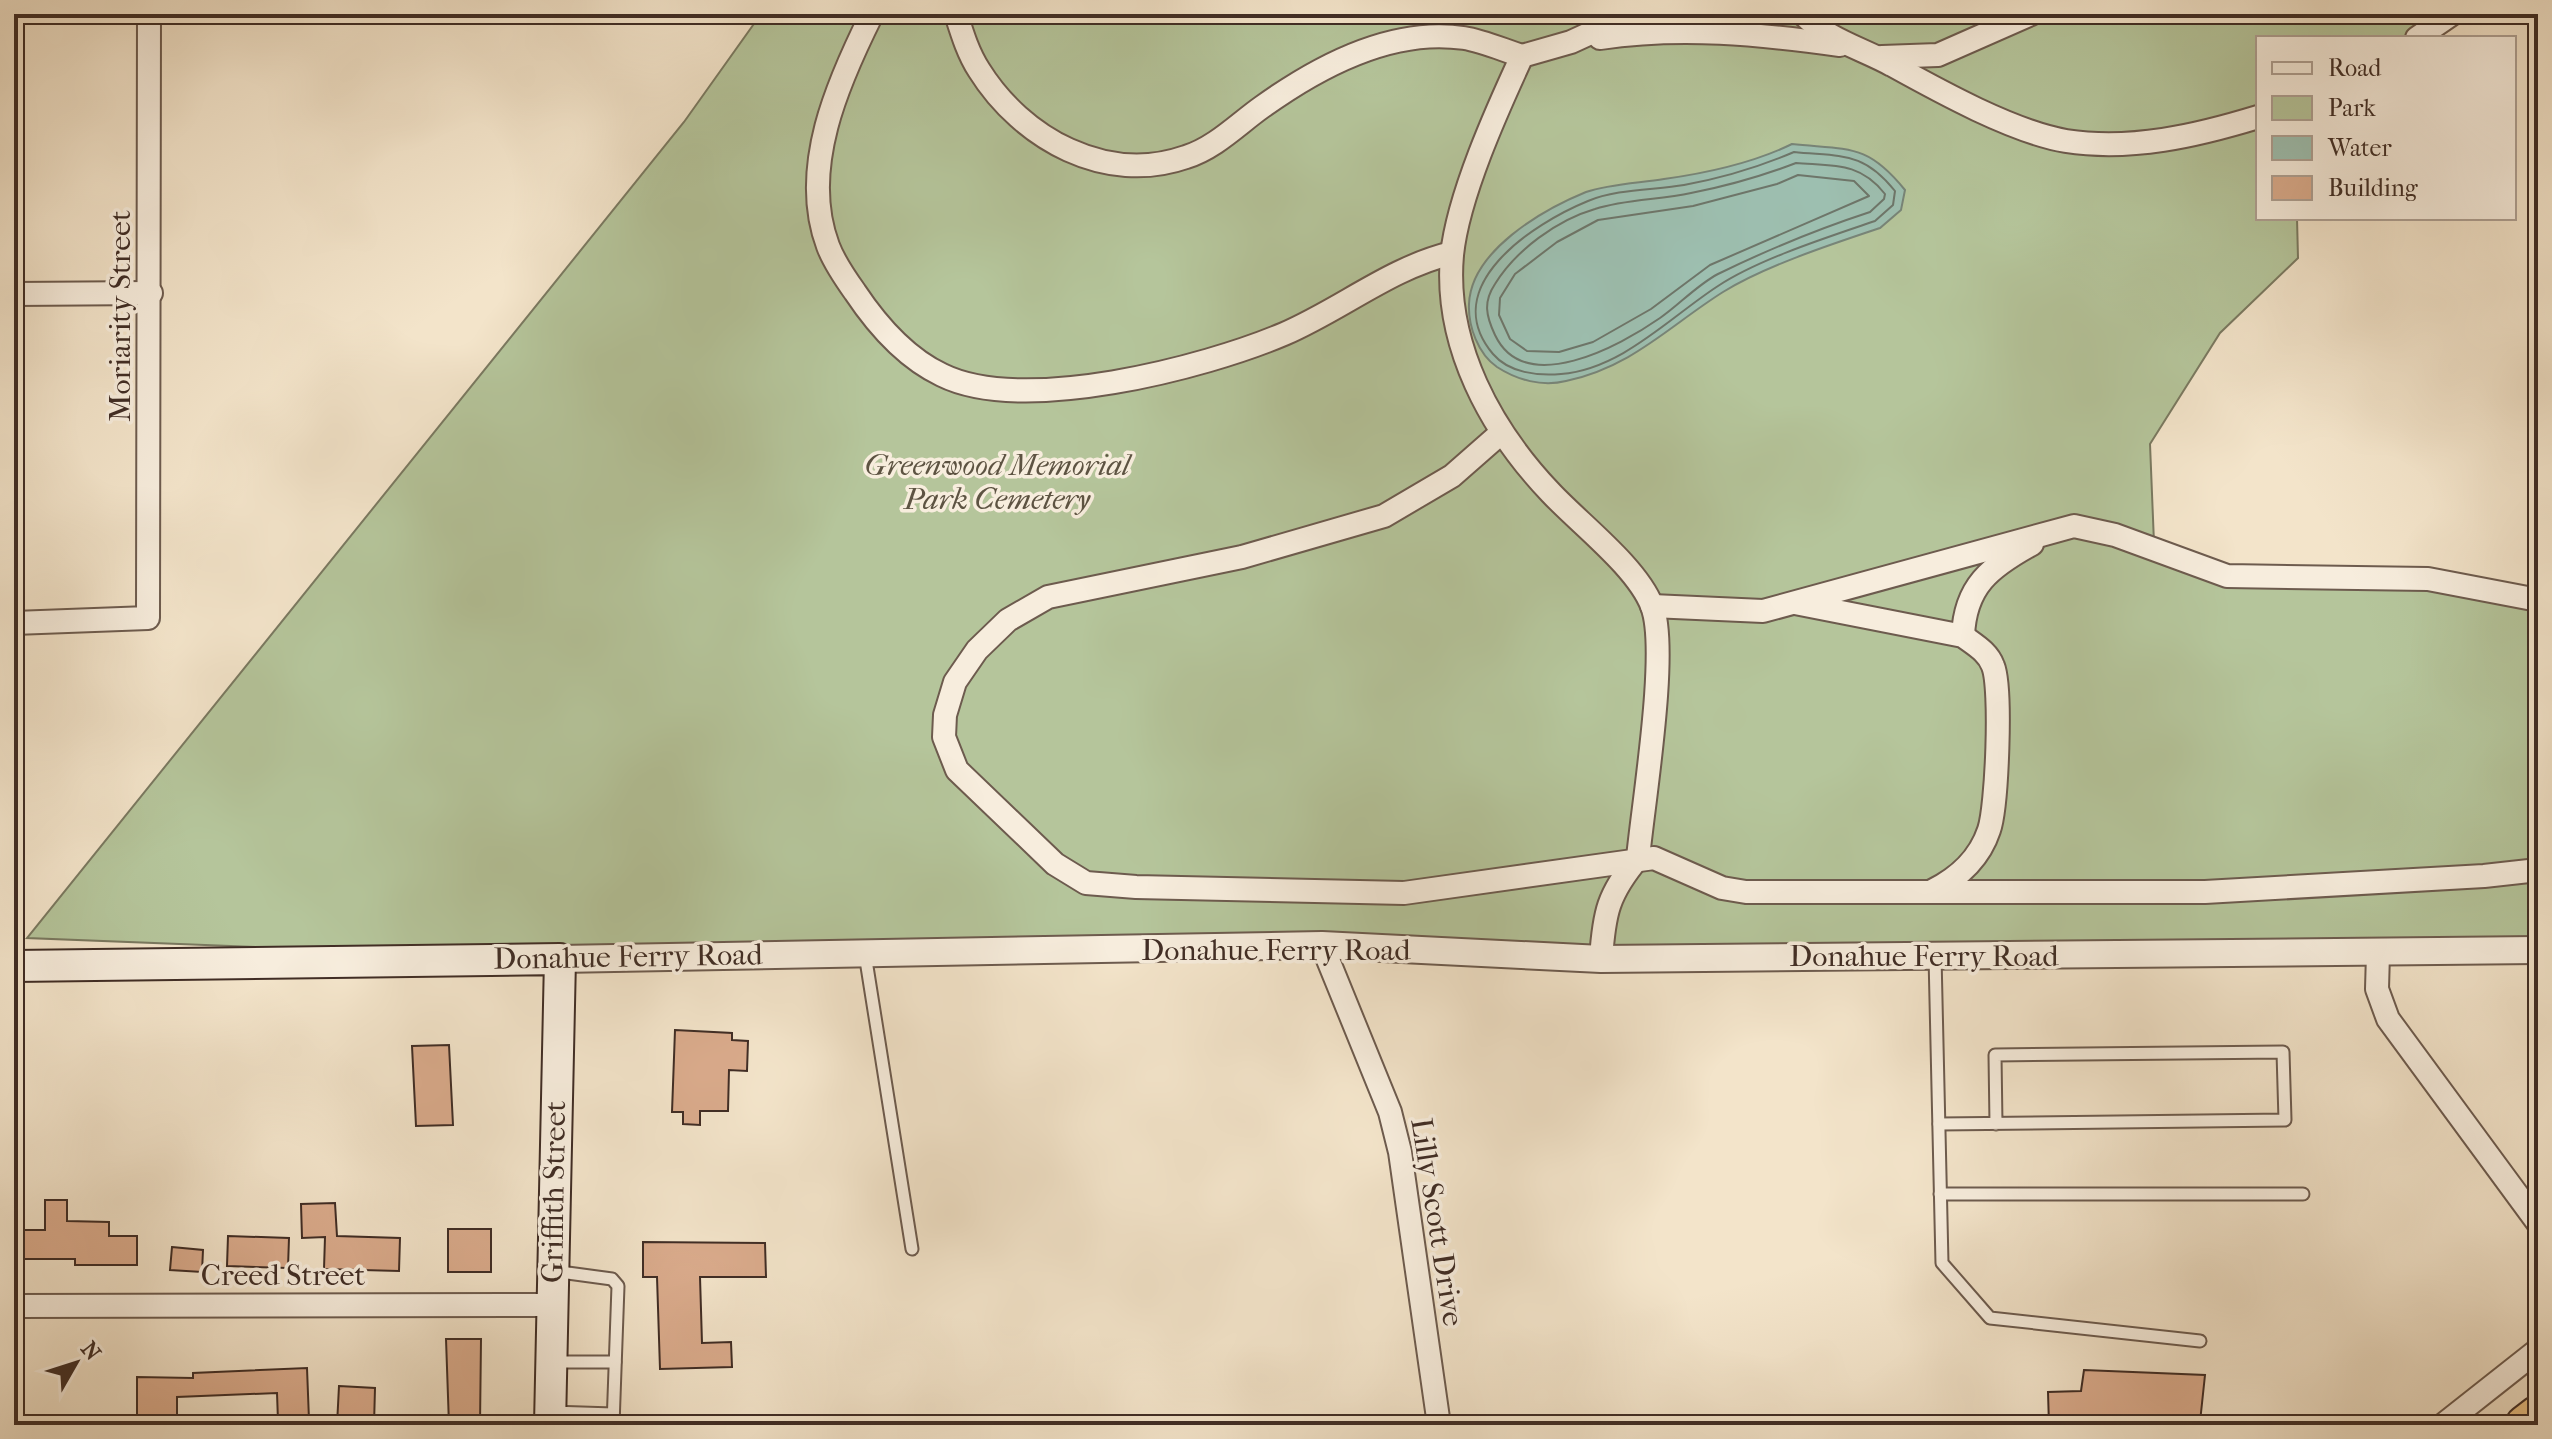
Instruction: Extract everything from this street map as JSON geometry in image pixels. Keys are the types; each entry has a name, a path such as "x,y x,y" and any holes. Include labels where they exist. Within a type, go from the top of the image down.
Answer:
{"highway":[{"path":"2525,1425 2538,1415"}],"main road":[{"name":"Donahue Ferry Road","path":"14,966 560,959"},
{"name":"Griffith Street","path":"550,1418 560,959"}],"street":[{"name":"Moriarity Street","path":"14,623 148,618 151,293 149,14"},
{"path":"872,14 837,91 826,130 820,217 828,247 875,319 922,365 945,377 972,385 1045,389 1113,383 1175,368 1238,352 1285,333 1417,262 1452,253"},
{"path":"956,14 979,71 1024,121 1052,142 1085,158 1123,166 1157,164 1188,157 1214,143 1309,75 1377,47 1423,37 1465,38 1522,56 1571,42 1651,30 1716,30 1849,47"},
{"path":"1571,42 1632,14"},
{"path":"1803,14 1813,25 1849,47 1877,57 1966,103 2063,140 2110,143 2172,140 2256,118"},
{"path":"1877,57 1938,55 2031,14"},
{"path":"2420,36 2452,14"},
{"path":"1522,56 1493,120 1452,253 1452,295 1459,337 1471,373 1501,433 1550,493 1623,566 1652,606 1658,649 1638,858 1616,885 1603,916 1601,959"},
{"path":"14,294 151,293"},
{"path":"1501,433 1452,476 1384,516 1242,557 1102,582 1048,597 1008,620 977,650 955,682 945,715 944,737 957,770 1055,864 1086,883 1136,887 1404,893 1454,889 1638,858 1672,863 1722,888 1746,892 2205,892 2484,876 2538,870"},
{"path":"1652,606 1736,613 1763,611 2074,526 2115,535 2227,576 2428,579 2538,600"},
{"path":"1963,636 1970,594 1988,574 2009,557 2074,526"},
{"path":"1791,602 1963,636 1982,649 1997,676 1989,829 1971,863 1955,879 1931,892"},
{"name":"Donahue Ferry Road","path":"560,959 1322,945 1601,959 2538,950"},
{"name":"Lilly Scott Drive","path":"1322,945 1390,1112 1400,1152 1439,1425"},
{"path":"2378,953 2377,989 2388,1019 2538,1223"},
{"name":"Creed Street","path":"14,1306 551,1305"},
{"path":"2443,1425 2538,1350"}],"lane":[{"path":"865,953 912,1249"},
{"path":"1935,956 1942,1263 1990,1318 2200,1341"},
{"path":"1939,1124 1996,1124 2285,1120 2283,1052 1995,1055 1996,1124"},
{"path":"1940,1194 2303,1194"},
{"path":"550,1418 613,1419 618,1286 612,1279 552,1271"},
{"path":"550,1362 615,1362"}],"green space":[{"name":"Greenwood Memorial Park Cemetery","path":"761,14 2465,14 2430,36 2256,36 2256,220 2297,220 2298,258 2220,333 2150,444 2154,543 2219,566 2538,600 2538,950 560,959 27,938 684,122"}],"water":[{"path":"1792,144 1843,149 1868,156 1905,190 1901,210 1880,228 1799,256 1740,282 1630,356 1589,375 1557,383 1530,381 1505,372 1484,355 1470,321 1469,304 1473,285 1495,250 1530,221 1595,189 1713,170 1762,157"}],"building":[{"path":"675,1030 732,1033 732,1040 748,1041 747,1071 729,1070 728,1111 700,1111 700,1125 683,1124 683,1112 672,1112"},
{"path":"449,1045 453,1125 416,1126 412,1046"},
{"path":"45,1200 67,1200 67,1221 109,1222 109,1236 137,1236 137,1265 75,1265 75,1259 14,1259 14,1230 45,1230"},
{"path":"335,1203 337,1236 400,1238 399,1271 324,1269 325,1237 302,1238 301,1204"},
{"path":"448,1229 491,1229 491,1272 448,1272"},
{"path":"228,1236 289,1238 288,1268 227,1266"},
{"path":"643,1242 765,1243 766,1277 700,1277 702,1343 731,1342 732,1367 660,1369 657,1277 643,1277"},
{"path":"172,1247 203,1250 202,1272 170,1270"},
{"path":"446,1339 481,1339 480,1425 449,1425"},
{"path":"307,1368 309,1420 278,1421 277,1393 177,1397 177,1425 137,1425 137,1377 193,1378 193,1373"},
{"path":"2084,1370 2205,1375 2200,1422 2049,1425 2048,1392 2081,1391"},
{"path":"339,1386 375,1388 374,1425 337,1425"}]}
